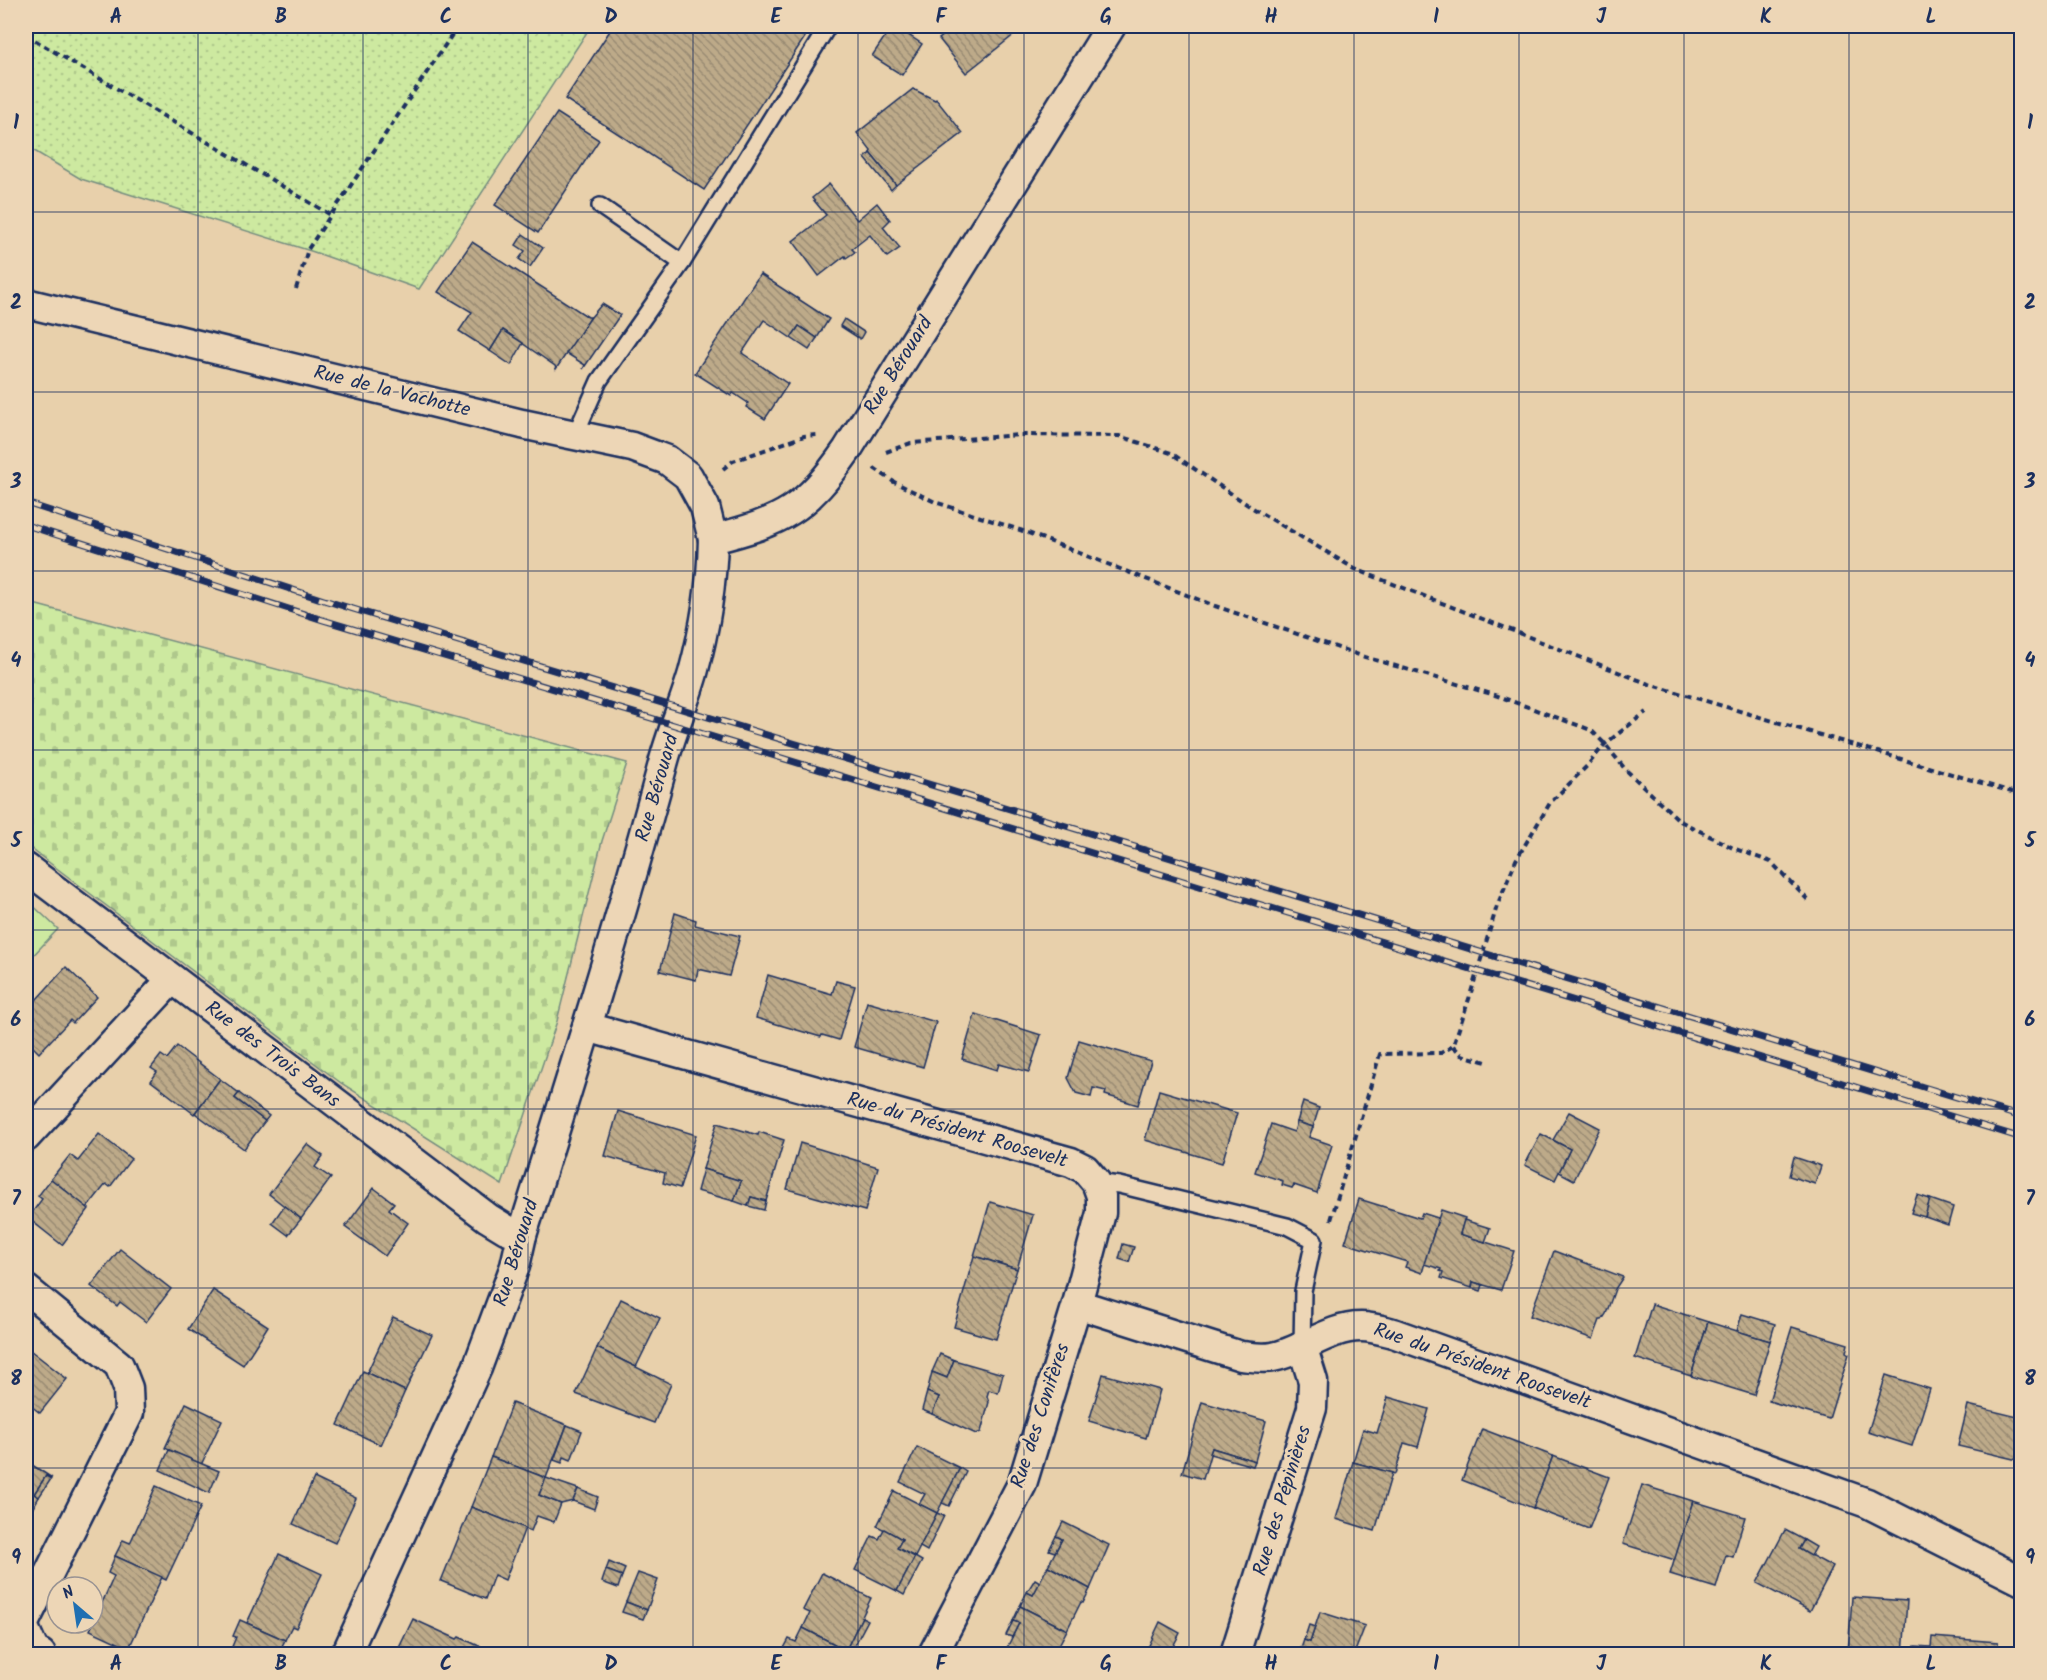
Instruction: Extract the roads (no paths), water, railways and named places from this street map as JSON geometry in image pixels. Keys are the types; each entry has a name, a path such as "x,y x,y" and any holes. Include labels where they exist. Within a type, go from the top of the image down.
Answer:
{"street":[{"name":"Rue Bérouard","path":"346,1654 477,1368 516,1266 522,1235 630,888 666,754 692,674 705,620 713,539 769,523 791,512 855,455 1111,26"},
{"name":"Rue de la Vachotte","path":"26,303 632,447 667,460 688,476 705,507 713,539"},
{"name":"Rue des Trois Bans","path":"26,868 488,1218 522,1235"},
{"path":"26,1137 172,978"},
{"name":"Rue du Président Roosevelt","path":"587,1027 1071,1162 1085,1170 1096,1182"},
{"path":"1077,1304 1101,1213 1101,1196 1096,1182"},
{"path":"26,1289 119,1365 129,1388 129,1413 26,1619"},
{"name":"Rue du Président Roosevelt","path":"1077,1304 1241,1356 1256,1358 1286,1353 1326,1335 1359,1327 1376,1328 1867,1503 2022,1581"},
{"name":"Rue des Conifères","path":"933,1654 1022,1484 1077,1304"},
{"name":"Rue des Pépinières","path":"1235,1654 1312,1407 1313,1380 1302,1346"},
{"path":"26,1632 35,1652 41,1654"}],"lane":[{"path":"575,435 599,381 682,263 828,26"},
{"path":"600,206 682,263"},
{"path":"1096,1182 1119,1185 1287,1226 1314,1240 1304,1292 1302,1346"}],"railway":[{"path":"26,503 327,601 2022,1117"},
{"path":"26,525 323,620 661,721 2022,1138"}]}
